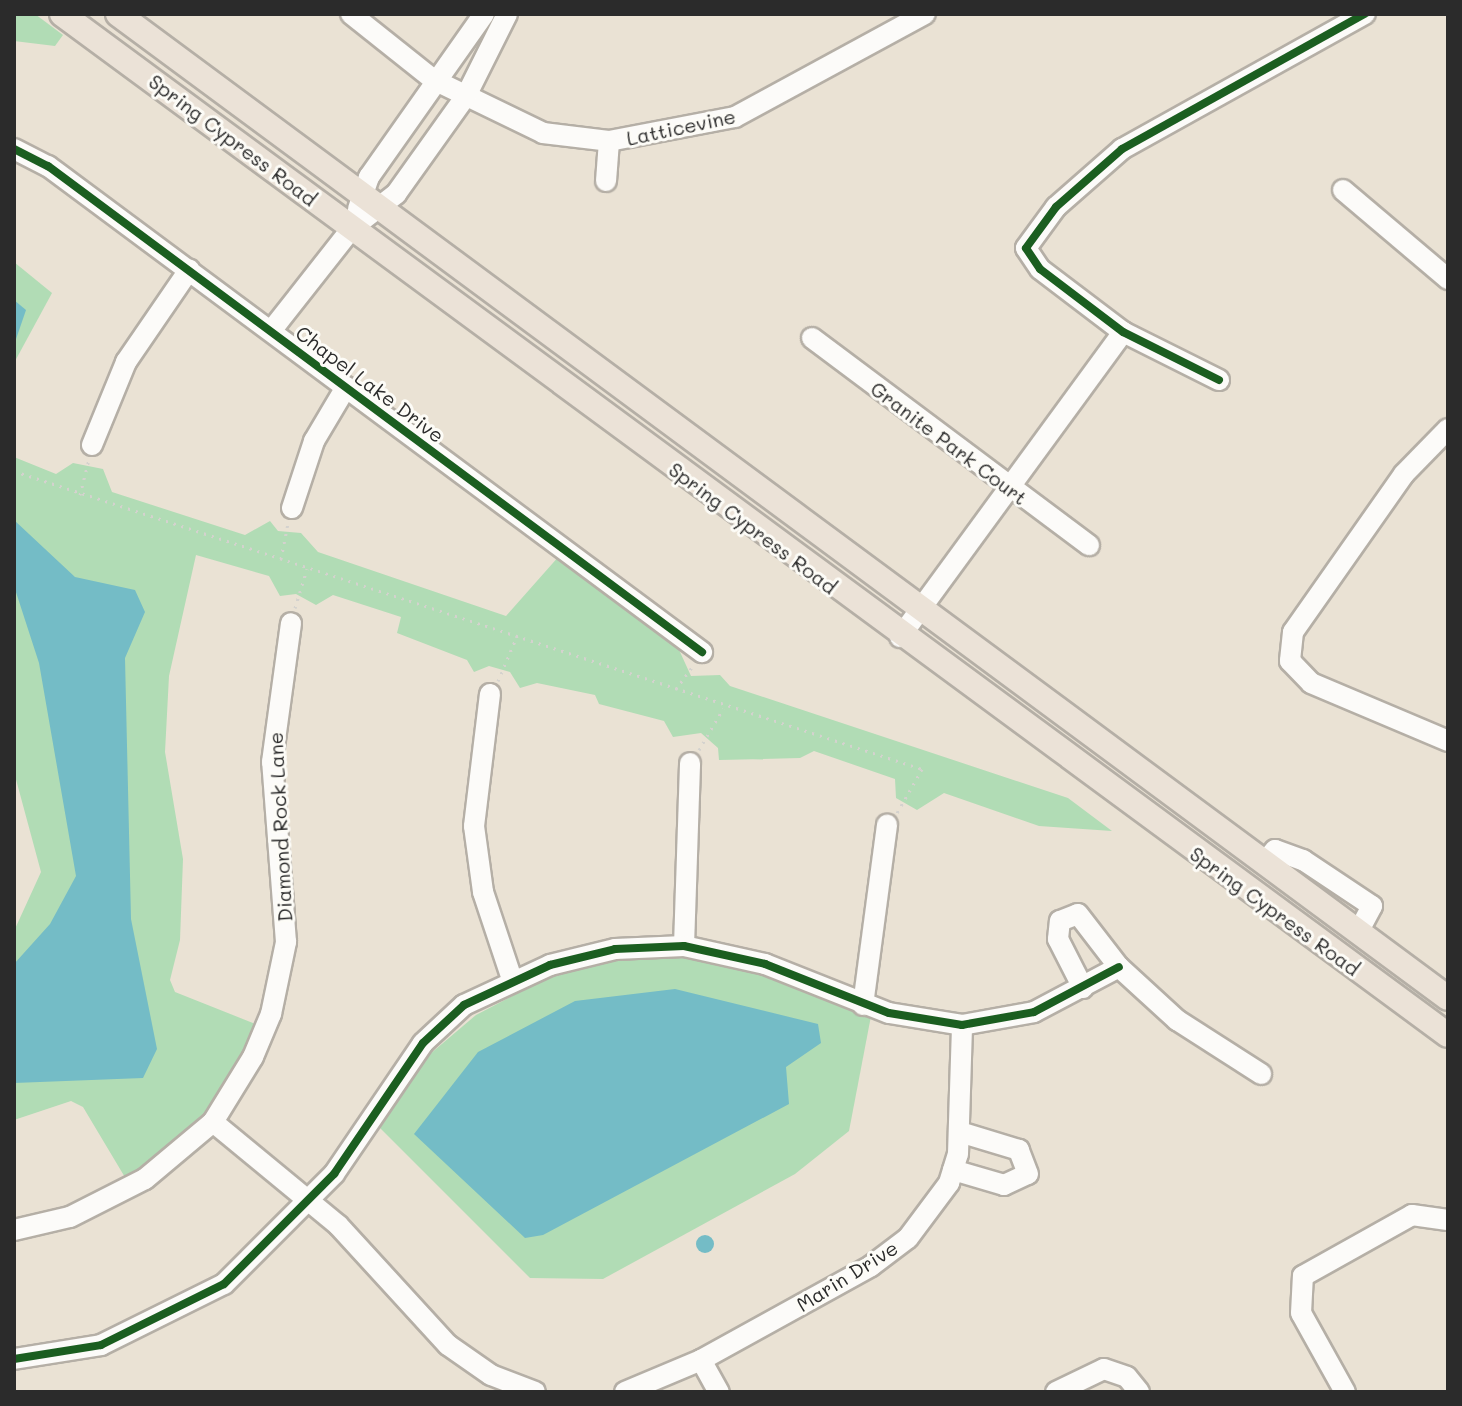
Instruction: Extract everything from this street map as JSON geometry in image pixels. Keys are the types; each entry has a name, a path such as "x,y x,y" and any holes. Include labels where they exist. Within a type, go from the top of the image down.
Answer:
{"main road":[{"name":"Spring Cypress Road","path":"62,14 900,637 1448,1035"},
{"name":"Spring Cypress Road","path":"118,14 634,401 1448,998"},
{"path":"616,427 634,401"},
{"path":"1340,958 1358,932"}],"street":[{"name":"Latticevine","path":"351,14 434,80 466,96 543,133 609,141 735,117 925,14"},
{"path":"271,331 370,203 434,80 484,14"},
{"path":"370,203 396,194 466,96 507,14"},
{"path":"1219,380 1123,332 1040,269 1026,248 1056,207 1122,149 1365,14"},
{"path":"606,181 609,141"},
{"name":"Chapel Lake Drive","path":"14,149 189,270 702,652"},
{"path":"1343,190 1448,279"},
{"path":"92,445 126,362 189,270"},
{"path":"900,637 1123,332"},
{"name":"Granite Park Court","path":"812,338 1006,488 1089,545"},
{"path":"292,508 314,441 346,387"},
{"path":"1448,429 1404,474 1293,632 1290,661 1311,683 1448,741"},
{"name":"Diamond Rock Lane","path":"14,1230 118,1195 213,1122 253,1057 281,978 288,908 272,762 291,623"},
{"path":"490,694 474,826 483,892 512,979"},
{"path":"684,946 690,763"},
{"path":"863,1005 887,825"},
{"path":"1083,988 1058,939 1069,916 1089,919 1119,967 1197,1036 1261,1074"},
{"path":"14,1359 101,1345 160,1321 224,1284 310,1202 423,1043 464,1005 512,979 615,949 684,946 765,964 863,1005 962,1025 1034,1012 1119,967"},
{"name":"Marin Drive","path":"625,1392 701,1360 890,1253 923,1221 953,1170 963,1133 962,1025"},
{"path":"213,1122 310,1202 448,1345 523,1391"},
{"path":"953,1170 1004,1185 1028,1174 1019,1150 963,1133"},
{"path":"1345,1392 1301,1313 1297,1288 1314,1268 1412,1215 1448,1220"},
{"path":"701,1360 719,1392"},
{"path":"1056,1392 1104,1369 1127,1377 1139,1392"}],"path":[{"path":"79,497 92,445"},
{"path":"14,471 79,497 281,559 676,689 723,709 922,769 887,825"},
{"path":"281,559 292,508"},
{"path":"291,623 308,568"},
{"path":"490,694 518,636"},
{"path":"676,689 702,652"},
{"path":"690,763 723,709"}],"green space":[{"path":"14,14 35,14 63,35 55,46 14,41"},
{"path":"14,262 52,293 14,363"},
{"path":"14,457 56,474 73,463 103,469 112,492 245,535 270,521 278,531 301,533 318,552 506,616 560,555 675,641 691,676 720,675 730,686 1068,798 1112,831 1039,826 944,793 917,810 896,798 895,779 814,751 800,758 719,760 718,748 701,733 673,737 664,721 599,704 595,695 537,683 520,688 510,672 489,666 474,672 467,660 397,633 401,617 333,595 316,605 296,594 280,596 269,576 196,555 169,676 165,752 183,859 180,940 170,980 175,992 258,1025 202,1119 126,1179 83,1107 71,1101 14,1120 14,931 41,872 14,772"},
{"path":"629,957 699,958 764,973 871,1016 849,1131 795,1174 603,1279 530,1278 378,1126 430,1054 476,1015 562,970"}],"water":[{"path":"14,300 26,310 14,345"},
{"path":"14,520 75,577 135,590 145,612 125,658 131,919 157,1049 143,1078 14,1083 14,964 50,924 76,876 39,663 14,586"},
{"path":"675,989 818,1024 821,1043 786,1067 789,1104 543,1235 525,1238 414,1134 478,1052 575,1001"},
{"path":"705,1235 714,1244 705,1253 696,1244"}],"cycle path":[{"path":"1219,380 1123,332 1040,269 1026,248 1056,207 1122,149 1365,14"},
{"path":"14,149 48,166 702,652"},
{"path":"14,1359 101,1345 224,1284 334,1174 423,1043 464,1005 550,965 615,949 684,946 765,964 889,1013 962,1025 1034,1012 1119,967"}]}
